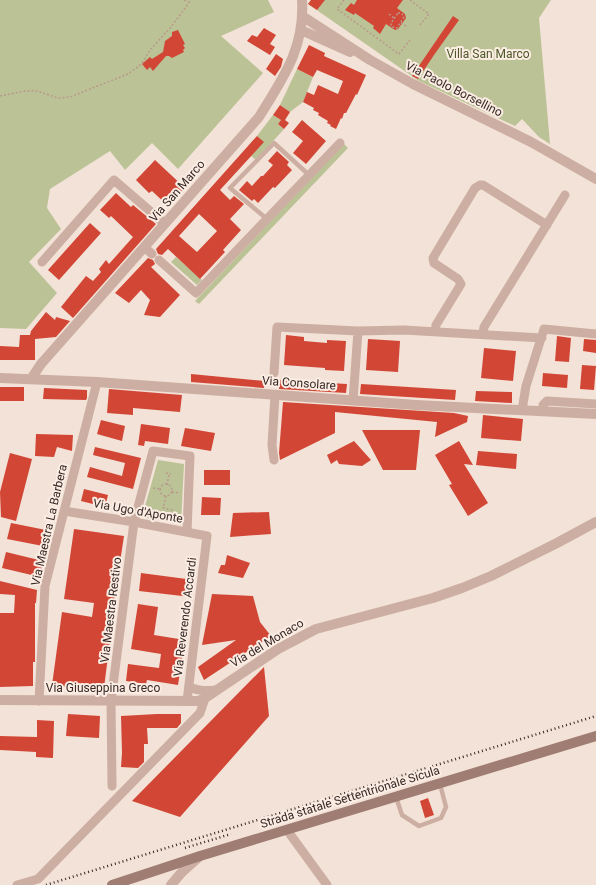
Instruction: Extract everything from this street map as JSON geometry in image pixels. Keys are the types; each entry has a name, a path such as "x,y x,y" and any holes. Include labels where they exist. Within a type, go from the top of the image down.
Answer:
{"main road":[{"name":"Strada statale Settentrionale Sicula","path":"116,884 200,856 596,736"}],"street":[{"name":"Via San Marco","path":"31,379 42,364 152,254 165,224 259,117 286,71 297,46 301,30 302,0"},
{"name":"Via Paolo Borsellino","path":"302,16 370,60 413,84 531,142 596,179"},
{"path":"301,30 322,41 370,60"},
{"path":"152,254 196,293 340,143"},
{"path":"42,262 114,180 165,224"},
{"path":"435,332 436,325 461,284 458,279 434,263 433,258 475,188 483,185 547,225"},
{"path":"483,334 484,327 565,194"},
{"path":"274,372 277,327 358,331 404,330 542,338"},
{"path":"522,410 526,386 544,329 596,334"},
{"path":"353,400 358,331"},
{"name":"Via Consolare","path":"0,378 97,382 416,405 596,414"},
{"name":"Via Maestra La Barbera","path":"39,701 45,586 97,382"},
{"path":"274,460 272,445 275,395"},
{"path":"543,411 543,405 547,401 596,404"},
{"name":"Via Maestra Restivo","path":"112,786 111,701 134,522 153,451 190,456 187,532"},
{"name":"Via Ugo d'Aponte","path":"64,511 134,522 207,536"},
{"name":"Via del Monaco","path":"205,698 278,649 302,635 329,625 433,598 462,588 557,543 596,522"},
{"name":"Via Reverendo Accardi","path":"187,701 207,536"},
{"path":"189,687 206,691 216,690"},
{"path":"17,885 38,879 200,713 205,698"},
{"name":"Via Giuseppina Greco","path":"0,700 198,701 205,698"},
{"path":"287,830 325,882 336,885"},
{"path":"172,885 182,872 200,856"}],"lane":[{"path":"267,219 230,188 274,143 309,175"},
{"path":"396,797 402,815 419,826 441,818 446,807 440,784"}],"path":[{"path":"184,0 188,2"},
{"path":"0,96 25,91 38,91 58,98 70,97 128,74 142,63 156,42 171,28 188,2 191,0"},
{"path":"344,0 337,8 398,54 410,40"},
{"path":"410,0 429,14 420,26"},
{"path":"398,13 401,13 404,17 401,22 397,28 391,26 391,23 398,13"},
{"path":"389,14 395,18"},
{"path":"401,22 408,27"},
{"path":"167,485 169,474"},
{"path":"166,496 161,493 161,490 162,486 167,485"},
{"path":"166,496 170,495 172,492 171,486 167,485"},
{"path":"166,496 164,508 172,510 172,515"}],"green space":[{"path":"0,0 268,0 274,12 221,36 263,73 178,169 152,143 125,170 110,151 50,189 47,208 61,229 29,262 57,293 26,329 0,328"},
{"name":"Villa San Marco","path":"311,0 551,0 539,18 550,144 539,137 522,119 515,126 419,81 308,4"},
{"path":"297,69 313,77 303,102 290,112 280,105"},
{"path":"273,115 281,120 278,124 284,129 256,160 251,156 263,142 257,136"},
{"path":"344,144 348,148 199,304 195,301"},
{"path":"176,257 202,280 197,285 171,262"},
{"path":"158,460 184,464 181,524 142,517"}],"building":[{"path":"311,0 325,0 317,10 308,4"},
{"path":"357,0 403,0 397,8 405,14 406,18 398,29 395,30 386,24 380,34 373,28 374,26 355,13 354,15 345,10 351,3 354,5"},
{"path":"453,16 459,20 418,79 412,76"},
{"path":"264,28 276,35 270,44 275,47 270,55 247,41 252,35 257,37"},
{"path":"178,30 185,44 183,45 185,48 183,50 184,52 172,58 166,56 153,71 150,67 147,70 142,64 150,57 152,59 163,52 165,41 172,36 172,32"},
{"path":"309,45 325,53 324,56 366,75 357,95 356,94 346,113 344,113 336,129 327,123 328,121 318,115 319,113 313,110 314,108 303,102 307,92 314,95 318,85 338,94 343,81 317,70 313,77 297,69"},
{"path":"276,54 283,59 281,67 275,76 266,69"},
{"path":"280,105 290,112 285,120 289,123 284,129 278,124 281,120 273,115"},
{"path":"302,120 326,141 306,164 293,153 303,141 292,132"},
{"path":"257,136 264,142 220,190 230,200 234,196 244,204 230,219 241,230 223,250 225,252 200,279 168,249 162,255 158,254 156,249","holes":["199,214 217,231 197,252 179,236"]},
{"path":"277,151 289,162 287,165 292,170 258,203 254,199 252,201 239,190 247,181 252,186 261,176 263,176 273,165 268,161"},
{"path":"155,160 185,188 168,206 152,191 149,193 136,180"},
{"path":"116,193 131,207 133,205 156,224 73,318 61,307 86,276 93,281 101,272 99,269 106,260 109,264 133,237 111,216 109,218 100,210"},
{"path":"90,223 101,233 59,280 48,270"},
{"path":"148,258 153,260 155,264 151,267 180,295 160,317 144,315 150,300 141,290 129,303 115,293"},
{"path":"46,312 55,320 56,317 70,321 56,337 35,339 35,360 0,360 0,346 19,347 20,335 30,335 31,331"},
{"path":"286,335 304,337 304,341 327,343 327,340 346,341 344,371 284,365"},
{"path":"557,336 571,338 569,362 555,361"},
{"path":"368,339 400,341 398,372 366,370"},
{"path":"584,339 596,340 596,353 583,351"},
{"path":"484,348 516,351 513,381 481,378"},
{"path":"582,365 596,366 594,390 580,389"},
{"path":"543,373 568,375 567,388 542,386"},
{"path":"191,374 265,381 264,388 191,382"},
{"path":"279,380 347,384 346,393 279,389"},
{"path":"361,384 456,390 455,400 360,394"},
{"path":"0,387 24,387 24,401 0,401"},
{"path":"44,388 87,390 87,398 86,400 43,399"},
{"path":"109,389 182,395 180,412 133,408 133,415 107,413"},
{"path":"476,391 512,392 512,403 475,401"},
{"path":"283,402 454,413 468,416 467,422 435,437 437,422 335,412 335,433 280,460 279,453"},
{"path":"483,415 523,419 521,441 481,438"},
{"path":"101,420 125,426 122,441 97,434"},
{"path":"141,424 170,428 168,444 145,441 144,446 138,445"},
{"path":"185,428 215,433 211,451 181,446"},
{"path":"362,430 420,430 416,470 383,470"},
{"path":"36,434 73,435 72,451 57,447 54,457 35,456"},
{"path":"354,441 371,460 362,466 339,464 337,460 331,464 327,455"},
{"path":"459,441 473,465 464,464 488,503 468,516 449,485 452,484 435,455"},
{"path":"95,447 141,458 133,489 87,477 90,467 122,476 125,463 93,455"},
{"path":"478,451 517,454 516,469 476,465"},
{"path":"10,453 32,459 16,521 1,517 0,492"},
{"path":"204,470 230,470 230,485 204,485"},
{"path":"84,489 108,495 105,507 81,501"},
{"path":"202,497 221,498 220,515 201,515"},
{"path":"269,512 271,534 230,537 233,513"},
{"path":"11,523 51,531 48,547 7,539"},
{"path":"74,529 124,536 112,615 104,688 73,683 73,688 52,685 62,612 92,617 94,603 64,599"},
{"path":"6,552 43,561 40,577 2,568"},
{"path":"227,555 250,563 243,578 218,573 221,565 225,565"},
{"path":"141,573 194,580 191,597 139,591"},
{"path":"0,581 37,590 35,603 35,662 33,662 33,686 0,687 0,613 14,613 15,595 0,594"},
{"path":"212,594 253,596 260,622 271,636 204,680 198,667 236,640 202,645"},
{"path":"138,604 158,607 154,635 185,640 178,685 147,680 146,684 126,681 128,664 159,668 161,654 131,649"},
{"path":"264,667 269,716 180,817 132,801"},
{"path":"68,714 100,716 99,738 66,736"},
{"path":"181,714 181,723 177,728 147,728 148,744 144,744 144,762 138,768 121,767 121,716"},
{"path":"37,720 54,721 53,758 36,757 36,752 0,750 0,736 37,737"},
{"path":"428,798 434,815 425,818 420,801"}],"railway":[{"path":"46,885 596,716"},
{"path":"185,848 231,834"}]}
